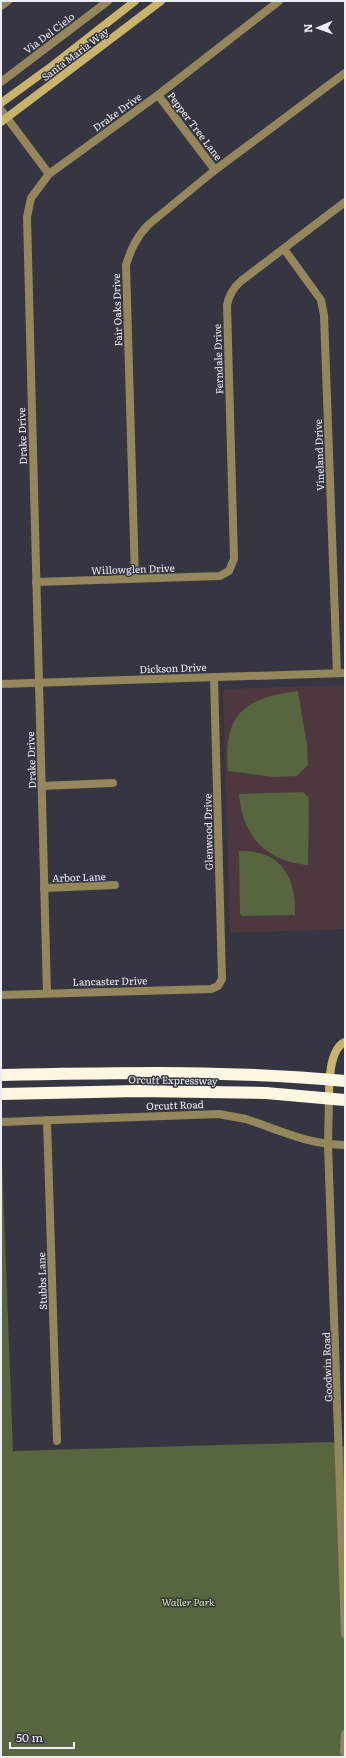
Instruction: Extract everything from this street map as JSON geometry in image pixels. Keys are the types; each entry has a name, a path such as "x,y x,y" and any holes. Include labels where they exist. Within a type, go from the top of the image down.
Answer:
{"highway":[{"name":"Orcutt Expressway","path":"1,1076 140,1073 265,1076 345,1081"},
{"name":"Orcutt Expressway","path":"1,1094 139,1091 266,1093 345,1100"}],"main road":[{"name":"Santa Maria Way","path":"1,103 52,66 136,1"},
{"name":"Santa Maria Way","path":"4,120 160,2"},
{"path":"329,1098 329,1079 335,1051 340,1044 345,1042"}],"street":[{"path":"1,6 8,1"},
{"name":"Via Del Cielo","path":"1,82 108,1"},
{"name":"Drake Drive","path":"47,993 27,217 31,198 49,174 158,94 280,1"},
{"name":"Fair Oaks Drive","path":"135,578 126,265 131,247 148,225 215,170 345,73"},
{"name":"Pepper Tree Lane","path":"158,94 215,170"},
{"path":"1,110 4,120 49,174"},
{"name":"Ferndale Drive","path":"229,571 234,559 227,306 234,287 345,202"},
{"name":"Vineland Drive","path":"284,249 322,300 324,315 341,673"},
{"name":"Willowglen Drive","path":"36,582 220,576 229,571"},
{"name":"Dickson Drive","path":"1,684 341,673"},
{"name":"Glenwood Drive","path":"214,677 222,979 218,986"},
{"path":"42,786 113,783"},
{"name":"Arbor Lane","path":"44,888 114,886"},
{"name":"Lancaster Drive","path":"1,995 211,989 218,986"},
{"name":"Goodwin Road","path":"329,1098 328,1145 342,1436 345,1634"},
{"name":"Orcutt Road","path":"1,1122 219,1114 245,1119 305,1140 328,1145 345,1145"},
{"name":"Stubbs Lane","path":"47,1120 57,1441"},
{"path":"344,1752 345,1734"}],"shaded area":[{"path":"345,685 345,929 230,933 223,692 226,689"}],"green space":[{"path":"298,691 307,746 308,765 297,776 274,777 228,771 227,752 229,736 233,723 240,713 250,705 263,699 279,694"},
{"path":"303,792 309,798 308,865 293,863 280,858 259,844 251,834 245,822 239,794"},
{"path":"239,851 254,852 266,855 283,868 289,877 293,888 295,915 242,916 240,914"},
{"name":"Waller Park","path":"1,1134 13,1451 331,1442 345,1447 345,1757 1,1757"}]}
